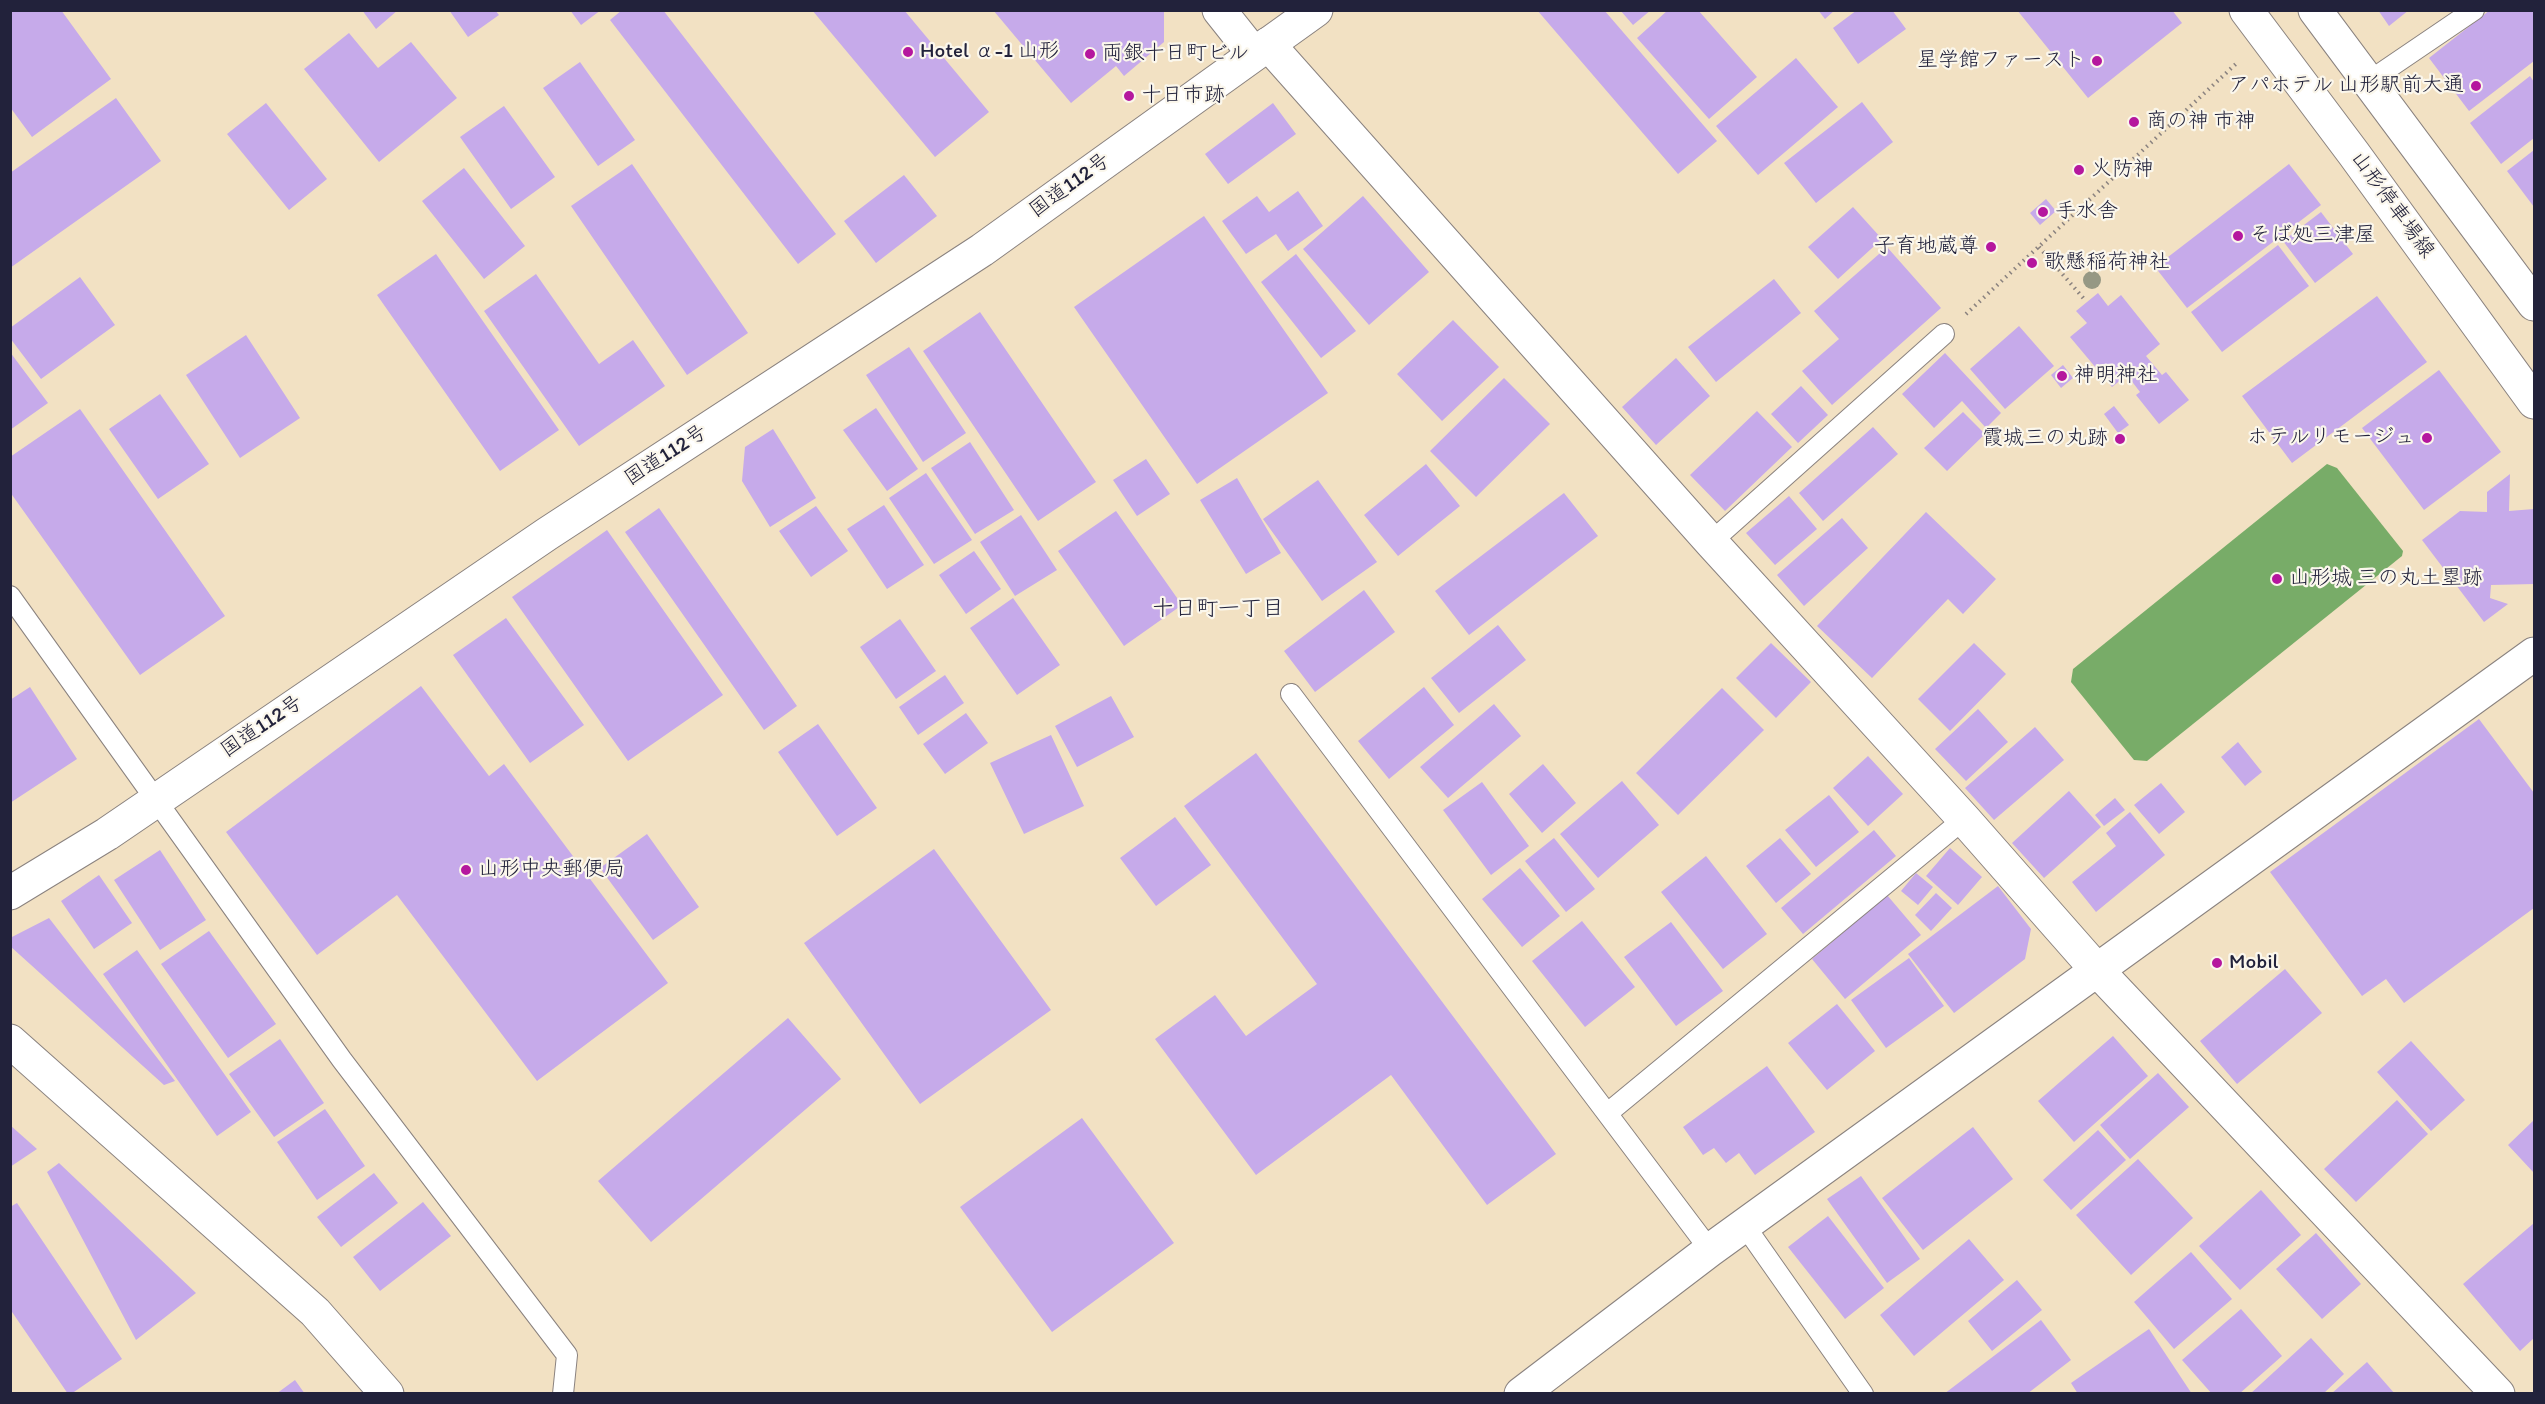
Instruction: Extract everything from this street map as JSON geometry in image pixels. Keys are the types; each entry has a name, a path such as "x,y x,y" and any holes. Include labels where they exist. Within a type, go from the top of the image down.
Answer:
{"main road":[{"path":"1219,10 1261,49 1964,819 2096,969 2498,1394"},
{"name":"国道112号","path":"10,893 107,834 547,534 982,250 1316,10"},
{"name":"山形停車場線","path":"2246,10 2535,402"},
{"path":"2315,10 2535,304"},
{"path":"1521,1394 1710,1250 2535,654"},
{"path":"10,1041 315,1312 387,1394"}],"lane":[{"path":"2368,82 2474,10"},
{"path":"1711,542 1944,334"},
{"path":"10,596 342,1060 567,1355 563,1394"},
{"path":"1291,694 1609,1112 1710,1250"},
{"path":"1609,1112 1964,819"},
{"path":"1744,1226 1863,1394"}],"path":[{"path":"1944,334 2266,36"},
{"path":"2039,247 2085,300"}],"green space":[{"path":"2327,464 2337,468 2403,551 2402,556 2147,761 2134,760 2071,682 2073,669"}],"building":[{"path":"10,10 61,10 111,79 32,137 10,107"},
{"path":"362,10 398,10 376,29"},
{"path":"449,10 495,10 499,15 468,37"},
{"path":"570,10 601,10 581,25"},
{"path":"622,10 663,10 836,234 798,264 610,20"},
{"path":"812,10 904,10 989,112 935,157"},
{"name":"両銀十日町ビル","path":"993,10 1164,10 1164,42 1124,76 1116,66 1071,103"},
{"path":"1537,10 1604,10 1717,141 1678,174"},
{"path":"1620,10 1651,10 1633,25"},
{"path":"1668,10 1698,10 1757,77 1709,119 1637,38"},
{"path":"1818,10 1835,10 1825,19"},
{"path":"1857,10 1892,10 1906,29 1858,64 1833,28"},
{"name":"星学館ファースト","path":"2017,10 2172,10 2182,23 2088,98"},
{"path":"2378,10 2409,10 2389,26"},
{"name":"アパホテル 山形駅前大通","path":"2490,10 2532,10 2534,14 2534,61 2469,111 2429,58"},
{"path":"349,33 378,68 411,42 457,98 379,162 304,69"},
{"path":"1796,58 1838,107 1758,175 1716,126"},
{"path":"580,62 635,140 598,166 543,88"},
{"path":"2530,76 2534,82 2534,138 2501,164 2470,123"},
{"path":"116,98 161,161 10,268 10,173"},
{"path":"1862,102 1893,142 1816,203 1784,163"},
{"path":"266,103 327,179 289,210 227,134"},
{"path":"1273,103 1296,134 1228,184 1205,154"},
{"path":"504,106 555,177 511,209 460,137"},
{"path":"2534,150 2534,207 2507,171"},
{"path":"632,164 748,333 687,375 571,206"},
{"name":"そば処三津屋","path":"2289,164 2321,205 2187,308 2155,267"},
{"path":"464,168 525,246 484,279 422,201"},
{"path":"904,175 937,216 876,263 844,221"},
{"path":"1298,191 1323,226 1288,251 1276,234 1246,254 1222,221 1257,196 1269,212"},
{"path":"1363,196 1429,272 1369,325 1303,249"},
{"name":"手水舎","path":"2046,199 2056,211 2040,225 2030,213"},
{"path":"1853,207 1882,239 1838,279 1808,247"},
{"path":"2321,212 2353,254 2315,283 2283,241"},
{"path":"1204,216 1328,393 1197,484 1074,307"},
{"name":"子育地蔵尊","path":"1991,241 1996,247 1991,252 1985,246"},
{"path":"2278,245 2309,286 2222,352 2191,312"},
{"path":"1887,247 1941,308 1832,405 1802,371 1839,339 1814,311"},
{"path":"436,254 559,430 500,471 377,295"},
{"path":"1296,254 1356,331 1321,358 1261,282"},
{"path":"536,274 599,364 633,340 665,386 579,446 484,311"},
{"path":"80,277 115,325 41,379 10,338 10,328"},
{"path":"1774,279 1801,313 1716,382 1688,347"},
{"name":"歌懸稲荷神社","path":"2098,293 2108,306 2121,295 2160,344 2146,356 2162,375 2166,372 2189,400 2159,424 2136,395 2140,392 2127,375 2112,387 2070,337 2087,323 2076,311"},
{"path":"2377,296 2427,362 2292,463 2242,396"},
{"path":"980,312 1096,482 1038,521 923,351"},
{"path":"1453,320 1499,367 1442,421 1397,374"},
{"path":"2019,326 2054,366 2005,409 1970,369"},
{"path":"246,335 300,418 240,458 186,375"},
{"path":"909,347 966,433 923,462 866,375"},
{"path":"10,352 48,403 10,430"},
{"path":"1945,353 2001,413 1986,428 1962,401 1934,428 1902,394"},
{"path":"1676,358 1710,396 1656,445 1622,407"},
{"name":"神明神社","path":"2063,365 2073,378 2061,388 2051,375"},
{"path":"2439,370 2501,452 2424,510 2362,428"},
{"path":"1504,378 1550,424 1476,497 1430,451"},
{"path":"1801,386 1828,415 1798,443 1771,414"},
{"path":"160,394 209,464 158,499 109,429"},
{"path":"2114,406 2129,425 2118,433 2104,414"},
{"path":"876,408 918,469 887,491 843,430"},
{"path":"80,409 225,616 140,675 10,492 10,457"},
{"path":"1757,411 1792,447 1725,511 1690,475"},
{"path":"1963,412 1985,434 1947,471 1924,448"},
{"path":"1873,427 1898,454 1823,521 1799,493"},
{"path":"773,429 816,498 770,527 742,481 745,447"},
{"path":"970,442 1014,510 975,534 931,468"},
{"path":"1146,459 1170,494 1137,516 1113,480"},
{"path":"1426,464 1460,506 1398,556 1364,515"},
{"path":"926,473 972,540 934,564 889,498"},
{"path":"2510,474 2509,511 2534,509 2534,584 2491,585 2490,598 2508,604 2484,622 2422,540 2460,511 2487,512 2487,492"},
{"path":"1237,478 1281,553 1246,574 1200,500"},
{"path":"1318,480 1377,562 1322,601 1263,519"},
{"path":"1564,493 1598,536 1469,635 1435,591"},
{"path":"1789,496 1817,529 1775,565 1746,533"},
{"path":"884,505 924,565 887,589 847,529"},
{"path":"816,506 848,551 811,577 779,531"},
{"path":"659,508 797,706 764,730 625,532"},
{"path":"1116,511 1182,605 1124,646 1058,551"},
{"path":"1926,512 1996,579 1963,614 1948,599 1872,678 1817,626"},
{"path":"1021,515 1057,570 1015,596 980,542"},
{"path":"1842,518 1868,548 1804,606 1777,575"},
{"path":"607,530 723,695 628,761 512,597"},
{"path":"974,551 1001,589 966,614 939,575"},
{"path":"1364,590 1395,632 1315,692 1284,651"},
{"path":"1013,598 1060,665 1017,695 970,628"},
{"path":"506,618 584,725 530,763 453,655"},
{"path":"900,619 936,671 896,699 860,647"},
{"path":"1498,625 1526,660 1459,713 1431,678"},
{"path":"1771,643 1811,682 1776,718 1736,678"},
{"path":"1974,643 2006,674 1950,731 1918,699"},
{"path":"945,675 964,703 918,735 899,707"},
{"path":"421,686 489,776 504,764 668,983 537,1081 397,895 317,955 226,832"},
{"path":"30,687 77,759 10,803 10,700"},
{"path":"1424,687 1454,725 1389,779 1358,741"},
{"path":"1722,688 1764,730 1678,815 1636,773"},
{"path":"1111,696 1134,737 1077,767 1055,726"},
{"path":"1494,704 1521,736 1448,798 1420,767"},
{"path":"1978,709 2008,742 1966,781 1935,749"},
{"path":"966,713 988,743 945,774 923,744"},
{"path":"2479,719 2534,793 2534,908 2404,1003 2386,979 2362,996 2270,872"},
{"path":"818,724 877,808 837,836 778,752"},
{"path":"2035,727 2064,760 1994,820 1965,788"},
{"path":"1051,735 1084,806 1024,834 990,763"},
{"path":"2238,742 2262,772 2245,786 2221,757"},
{"path":"1256,753 1556,1154 1487,1205 1391,1075 1256,1175 1155,1039 1215,995 1246,1036 1317,984 1184,806"},
{"path":"1868,756 1903,794 1868,826 1833,788"},
{"path":"1543,764 1576,803 1542,833 1509,794"},
{"path":"1622,781 1659,825 1598,878 1560,834"},
{"path":"1482,782 1529,846 1491,875 1443,810"},
{"path":"2161,783 2185,812 2159,834 2134,805"},
{"path":"2069,791 2101,827 2044,878 2012,843"},
{"path":"1829,795 1859,832 1816,867 1785,830"},
{"path":"2115,798 2125,810 2104,826 2095,815"},
{"path":"2130,812 2165,855 2096,912 2072,882 2116,846 2106,833"},
{"path":"1175,817 1211,865 1156,906 1120,858"},
{"path":"1874,830 1896,856 1803,934 1781,908"},
{"path":"647,834 699,907 653,940 600,868"},
{"path":"1554,838 1595,889 1566,912 1525,861"},
{"path":"1780,838 1811,874 1776,903 1746,866"},
{"path":"1950,848 1982,877 1958,905 1926,876"},
{"path":"934,849 1051,1010 920,1104 804,943"},
{"path":"160,850 206,920 160,950 114,880"},
{"path":"1706,856 1767,934 1723,969 1661,892"},
{"path":"1520,868 1560,916 1522,947 1482,899"},
{"path":"1916,873 1933,887 1918,905 1901,891"},
{"path":"99,875 132,923 94,949 61,901"},
{"path":"1998,886 2031,929 2025,959 1954,1013 1908,954"},
{"path":"1936,893 1952,908 1931,931 1915,915"},
{"path":"1887,895 1921,935 1845,999 1812,959"},
{"path":"49,918 175,1081 164,1085 10,946 10,938"},
{"path":"1582,921 1635,987 1585,1027 1532,961"},
{"path":"1671,922 1723,991 1676,1026 1624,957"},
{"path":"209,931 276,1024 228,1058 161,964"},
{"path":"137,950 251,1112 217,1136 103,974"},
{"path":"1909,958 1944,1006 1886,1048 1851,1000"},
{"path":"2285,969 2322,1013 2237,1084 2200,1041"},
{"path":"1837,1004 1875,1051 1827,1090 1788,1043"},
{"path":"788,1018 841,1079 651,1242 598,1181"},
{"path":"2113,1036 2148,1076 2074,1142 2038,1101"},
{"path":"280,1039 324,1103 274,1137 229,1074"},
{"path":"2411,1041 2465,1100 2431,1131 2377,1072"},
{"path":"1767,1066 1815,1132 1755,1175 1739,1153 1726,1163 1714,1148 1703,1155 1683,1127"},
{"path":"2158,1073 2189,1107 2130,1159 2100,1125"},
{"path":"2397,1100 2428,1134 2356,1202 2324,1169"},
{"path":"325,1109 365,1166 317,1200 277,1142"},
{"path":"1082,1118 1174,1243 1052,1332 960,1207"},
{"path":"2534,1120 2534,1173 2508,1145"},
{"path":"10,1125 37,1149 10,1167"},
{"path":"1973,1127 2013,1179 1923,1250 1882,1198"},
{"path":"2098,1130 2126,1160 2071,1210 2043,1180"},
{"path":"2138,1159 2193,1218 2131,1275 2076,1215"},
{"path":"59,1163 196,1293 136,1340 47,1172"},
{"path":"374,1173 398,1203 341,1247 317,1217"},
{"path":"1861,1176 1920,1259 1887,1283 1827,1199"},
{"path":"2261,1190 2301,1235 2240,1290 2199,1246"},
{"path":"423,1202 451,1236 380,1291 353,1257"},
{"path":"17,1203 122,1359 71,1394 68,1394 10,1309 10,1207"},
{"path":"1828,1216 1884,1288 1845,1319 1788,1247"},
{"path":"2534,1223 2534,1338 2520,1351 2463,1284"},
{"path":"2316,1233 2361,1284 2322,1319 2276,1269"},
{"path":"1969,1239 2004,1280 1914,1356 1880,1315"},
{"path":"2191,1252 2232,1299 2174,1349 2134,1302"},
{"path":"2017,1280 2042,1310 1992,1351 1968,1321"},
{"path":"2241,1309 2282,1356 2239,1394 2212,1394 2182,1360"},
{"path":"2041,1320 2071,1360 2027,1394 1944,1394"},
{"path":"2149,1329 2192,1394 2078,1394 2071,1383"},
{"path":"2311,1338 2344,1374 2323,1394 2250,1394"},
{"path":"2367,1362 2395,1394 2331,1394"},
{"path":"295,1380 305,1394 276,1394"}],"place":[{"name":"Hotel α-1 山形","path":"908,52"},
{"name":"両銀十日町ビル","path":"1090,54"},
{"name":"星学館ファースト","path":"2097,61"},
{"name":"アパホテル 山形駅前大通","path":"2476,86"},
{"name":"十日市跡","path":"1129,96"},
{"name":"商の神 市神","path":"2134,122"},
{"name":"火防神","path":"2079,170"},
{"name":"手水舎","path":"2043,212"},
{"name":"そば処三津屋","path":"2238,236"},
{"name":"子育地蔵尊","path":"1991,247"},
{"name":"歌懸稲荷神社","path":"2032,263"},
{"name":"神明神社","path":"2062,376"},
{"name":"ホテルリモージュ","path":"2427,438"},
{"name":"霞城三の丸跡","path":"2120,439"},
{"name":"山形城 三の丸土塁跡","path":"2277,579"},
{"name":"山形中央郵便局","path":"466,870"},
{"name":"Mobil","path":"2217,963"}],"district":[{"name":"十日町一丁目","path":"1218,609"}]}
